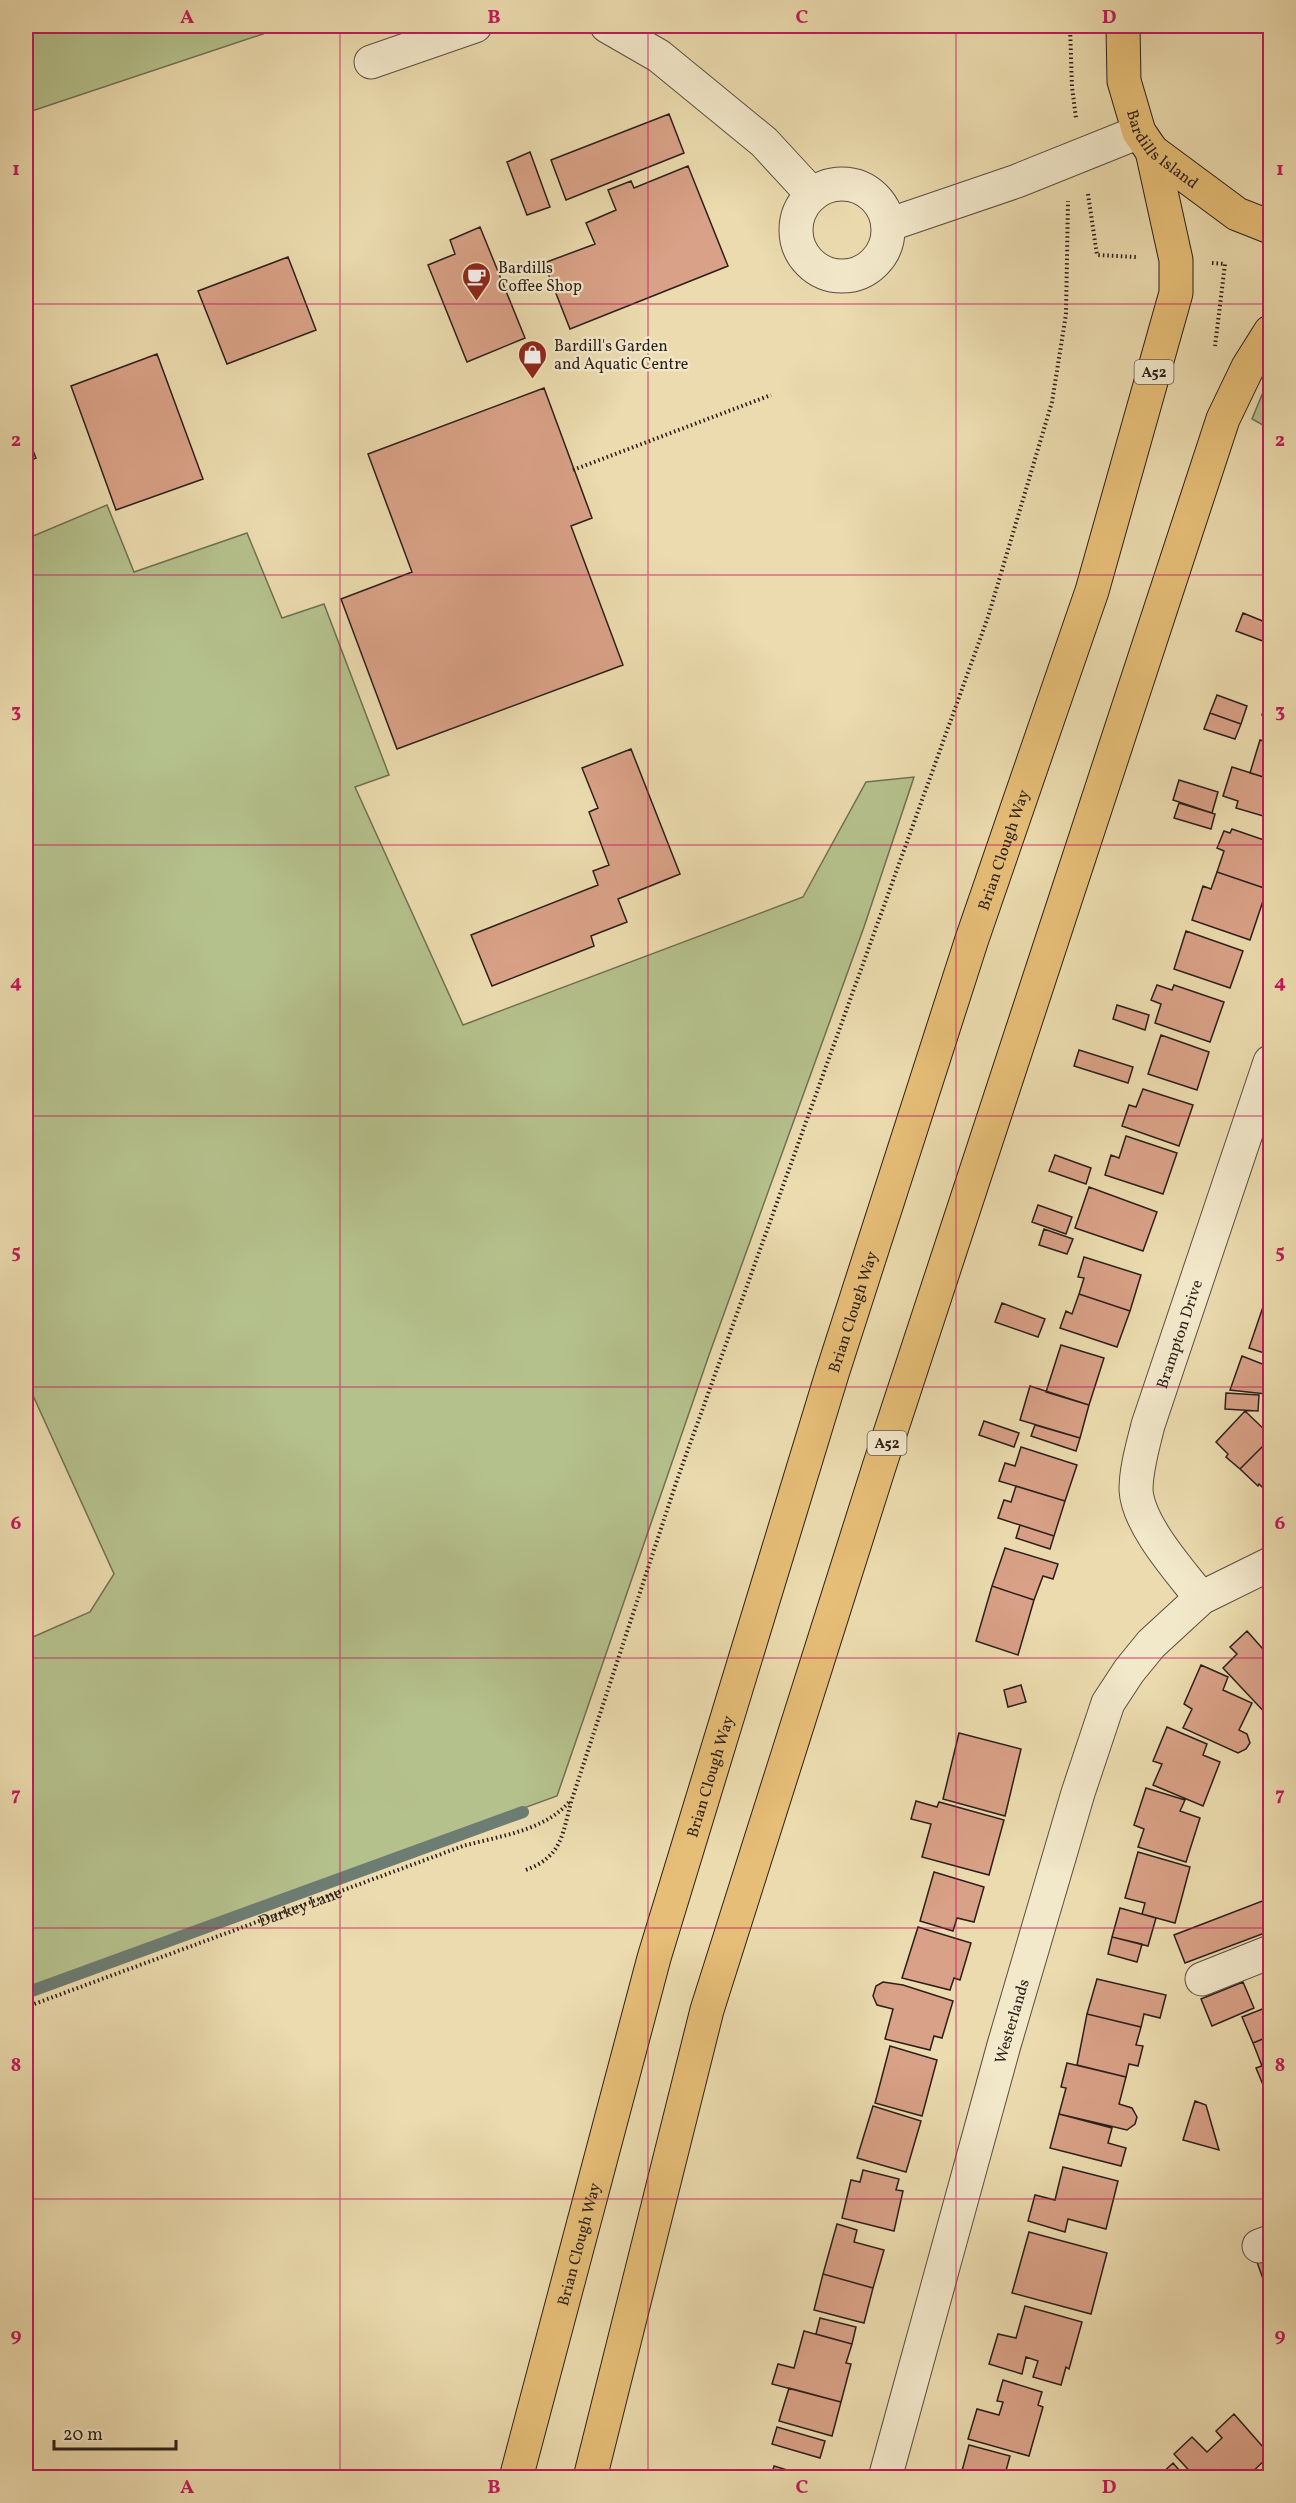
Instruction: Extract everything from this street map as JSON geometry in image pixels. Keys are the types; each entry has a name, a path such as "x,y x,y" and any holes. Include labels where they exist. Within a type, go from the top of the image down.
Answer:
{"highway":[{"name":"Bardills Island","path":"1122,26 1124,81 1146,142 1236,214 1270,227"},
{"name":"Brian Clough Way","path":"516,2478 657,1947 832,1374 972,939 1092,591 1176,293 1176,260 1146,142"},
{"name":"A52","path":"590,2478 707,2010 814,1671 1223,419 1248,366 1270,332"}],"street":[{"path":"371,62 475,26"},
{"path":"608,26 659,56 764,142 812,194"},
{"path":"888,225 1017,181 1081,155 1146,142"},
{"path":"840,183 869,192 880,202 888,225 887,244 866,270 848,277 821,272 808,262 800,250 795,235 796,220 802,206 812,194 825,186 840,183"},
{"name":"Brampton Drive","path":"1201,1598 1164,1550 1143,1515 1136,1492 1138,1468 1148,1425 1270,1062"},
{"path":"1201,1598 1270,1564"},
{"name":"Westerlands","path":"885,2478 1007,2033 1078,1793 1108,1703 1129,1671 1151,1644 1201,1598"},
{"path":"1202,1979 1270,1952"}],"path":[{"path":"1070,26 1072,87 1097,255"},
{"path":"526,1870 542,1864 558,1849 572,1799 677,1480 988,617 1052,402 1066,314 1068,199 1081,155"},
{"path":"573,470 771,395"},
{"name":"Darkey Lane","path":"26,2007 463,1846 532,1827 551,1819 572,1799"}],"green space":[{"path":"26,26 261,26 263,34 26,113"},
{"path":"1266,385 1270,388 1270,429 1252,419"},
{"path":"107,505 134,572 247,533 282,618 324,604 389,775 355,787 463,1025 803,897 866,782 914,777 864,927 709,1355 557,1796 26,1988 26,1640 90,1612 114,1574 26,1380 26,539"}],"building":[{"path":"669,114 684,153 566,200 551,160"},
{"path":"530,152 550,207 527,215 507,162"},
{"path":"688,166 728,266 570,329 544,263 595,244 586,223 616,210 608,190 631,181 634,188"},
{"name":"Bardills Coffee Shop","path":"480,227 525,338 467,362 428,265 455,254 450,240"},
{"path":"288,257 316,330 227,364 198,291"},
{"path":"157,354 203,479 116,510 71,386"},
{"path":"544,388 592,518 571,526 623,665 397,749 341,599 412,572 368,454"},
{"path":"26,433 36,458 26,462"},
{"path":"1243,613 1270,624 1268,643 1236,631"},
{"path":"1217,695 1247,706 1241,724 1210,713"},
{"path":"1267,698 1270,699 1270,718 1262,715"},
{"path":"1210,713 1241,724 1235,739 1204,729"},
{"path":"1260,740 1270,743 1270,779 1250,773"},
{"path":"631,749 680,874 618,899 627,922 591,936 594,946 492,986 471,935 598,885 593,871 609,865 589,812 598,808 582,768"},
{"path":"1232,767 1270,779 1270,818 1236,808 1238,801 1223,796"},
{"path":"1179,780 1218,792 1212,813 1173,800"},
{"path":"1179,803 1215,814 1211,829 1174,818"},
{"path":"1232,829 1270,842 1270,879 1267,889 1217,872 1224,851 1217,848 1224,831 1230,833"},
{"path":"1217,872 1267,889 1250,940 1192,920 1203,886 1211,889"},
{"path":"1186,931 1243,951 1230,988 1174,969"},
{"path":"1157,985 1172,990 1174,985 1224,1002 1210,1042 1155,1023 1161,1004 1151,1000"},
{"path":"1117,1005 1149,1015 1145,1030 1113,1019"},
{"path":"1161,1035 1209,1052 1197,1090 1148,1074"},
{"path":"1079,1050 1133,1067 1128,1083 1074,1066"},
{"path":"1143,1089 1193,1105 1179,1146 1122,1126 1129,1105 1136,1107"},
{"path":"1126,1136 1177,1153 1163,1194 1105,1175 1111,1155 1119,1158"},
{"path":"1055,1155 1091,1168 1086,1184 1049,1171"},
{"path":"1089,1187 1157,1212 1143,1251 1075,1228"},
{"path":"1038,1205 1072,1217 1066,1234 1032,1222"},
{"path":"1044,1229 1073,1239 1067,1254 1039,1245"},
{"path":"1084,1257 1141,1275 1130,1311 1079,1294 1084,1278 1078,1277"},
{"path":"1079,1294 1130,1311 1117,1347 1060,1328 1066,1311 1072,1314"},
{"path":"1002,1303 1045,1319 1038,1337 995,1322"},
{"path":"1264,1304 1270,1306 1270,1355 1249,1348"},
{"path":"1061,1345 1104,1358 1089,1405 1046,1392"},
{"path":"1242,1356 1270,1367 1270,1381 1266,1394 1230,1390"},
{"path":"1030,1386 1089,1405 1080,1438 1020,1420"},
{"path":"1226,1393 1259,1395 1258,1411 1225,1409"},
{"path":"1245,1411 1270,1435 1270,1439 1240,1469 1226,1457 1228,1454 1216,1442"},
{"path":"984,1421 1019,1433 1014,1447 979,1435"},
{"path":"1035,1425 1080,1438 1076,1451 1031,1436"},
{"path":"1270,1439 1270,1495 1240,1469"},
{"path":"1021,1447 1077,1465 1065,1501 999,1481 1005,1463 1015,1466"},
{"path":"1016,1486 1065,1501 1054,1536 998,1518 1004,1500 1011,1502"},
{"path":"1020,1525 1054,1536 1050,1549 1016,1538"},
{"path":"1005,1548 1058,1564 1053,1579 1043,1576 1034,1600 992,1586"},
{"path":"992,1586 1034,1600 1018,1655 976,1641"},
{"path":"1247,1631 1270,1657 1269,1717 1223,1668 1237,1654 1230,1647"},
{"path":"1201,1665 1228,1677 1223,1690 1252,1703 1239,1730 1247,1734 1250,1743 1246,1749 1238,1753 1183,1728 1192,1709 1184,1704"},
{"path":"1021,1685 1026,1702 1008,1707 1004,1690"},
{"path":"1167,1727 1207,1744 1203,1755 1220,1762 1203,1806 1153,1785 1162,1764 1153,1761"},
{"path":"959,1733 1021,1749 1005,1816 943,1799"},
{"path":"1146,1788 1185,1800 1180,1811 1200,1818 1186,1862 1138,1847 1144,1829 1134,1825"},
{"path":"916,1801 937,1807 939,1802 1004,1820 989,1875 922,1857 931,1824 911,1819"},
{"path":"1138,1852 1190,1867 1175,1923 1142,1914 1145,1903 1125,1898"},
{"path":"934,1872 984,1887 974,1922 957,1918 953,1931 920,1921"},
{"path":"1270,1898 1270,1931 1185,1963 1174,1935"},
{"path":"1120,1908 1156,1918 1148,1946 1112,1937"},
{"path":"918,1927 971,1943 960,1980 954,1978 950,1990 902,1978"},
{"path":"1112,1937 1142,1944 1137,1962 1108,1954"},
{"path":"1097,1979 1166,1995 1160,2018 1144,2014 1141,2027 1087,2014"},
{"path":"883,1982 903,1985 953,2001 942,2038 934,2036 930,2050 885,2039 893,2009 877,2005 873,1996 876,1986"},
{"path":"1243,1982 1254,2008 1212,2026 1201,1999"},
{"path":"1270,2006 1270,2036 1253,2043 1242,2017"},
{"path":"1087,2014 1141,2027 1136,2045 1143,2046 1138,2066 1129,2064 1126,2077 1077,2065"},
{"path":"1270,2036 1270,2063 1262,2066 1253,2043"},
{"path":"890,2046 937,2060 922,2116 875,2103"},
{"path":"1067,2063 1126,2077 1119,2104 1132,2108 1137,2117 1135,2124 1127,2130 1059,2114 1066,2088 1061,2087"},
{"path":"1270,2063 1270,2091 1266,2092 1256,2068"},
{"path":"1195,2101 1206,2105 1219,2150 1183,2140"},
{"path":"873,2106 921,2121 906,2172 857,2158"},
{"path":"1059,2114 1112,2128 1108,2143 1126,2148 1121,2166 1050,2148"},
{"path":"1063,2167 1118,2181 1106,2229 1068,2219 1065,2232 1028,2221 1035,2195 1055,2200"},
{"path":"863,2170 899,2179 896,2190 903,2191 894,2231 842,2218 851,2180 860,2182"},
{"path":"837,2224 857,2230 854,2242 884,2250 873,2288 823,2274"},
{"path":"1029,2232 1107,2253 1091,2314 1012,2293"},
{"path":"1270,2258 1270,2289 1267,2290 1257,2262"},
{"path":"823,2274 873,2288 864,2323 814,2310"},
{"path":"1025,2306 1082,2322 1069,2369 1066,2367 1061,2385 1033,2377 1038,2361 1026,2357 1022,2374 989,2364 998,2334 1016,2338"},
{"path":"820,2318 856,2327 852,2344 816,2334"},
{"path":"804,2331 852,2344 846,2363 851,2364 841,2402 772,2384 778,2364 794,2368"},
{"path":"1003,2380 1042,2392 1038,2405 1043,2407 1029,2456 968,2439 977,2409 999,2415 1003,2402 997,2401"},
{"path":"789,2388 841,2402 832,2436 779,2421"},
{"path":"1234,2414 1270,2455 1246,2478 1196,2478 1174,2454 1192,2437 1207,2452 1222,2438 1216,2431"},
{"path":"777,2427 825,2441 820,2458 772,2444"},
{"path":"969,2445 1010,2456 1004,2478 960,2478"},
{"path":"1173,2463 1186,2478 1157,2478"},
{"path":"774,2466 813,2478 771,2478"}],"waterway":[{"path":"26,1993 523,1812"}],"place":[{"name":"Bardills Coffee Shop","path":"477,302"},
{"name":"Bardill's Garden and Aquatic Centre","path":"533,380"}]}
